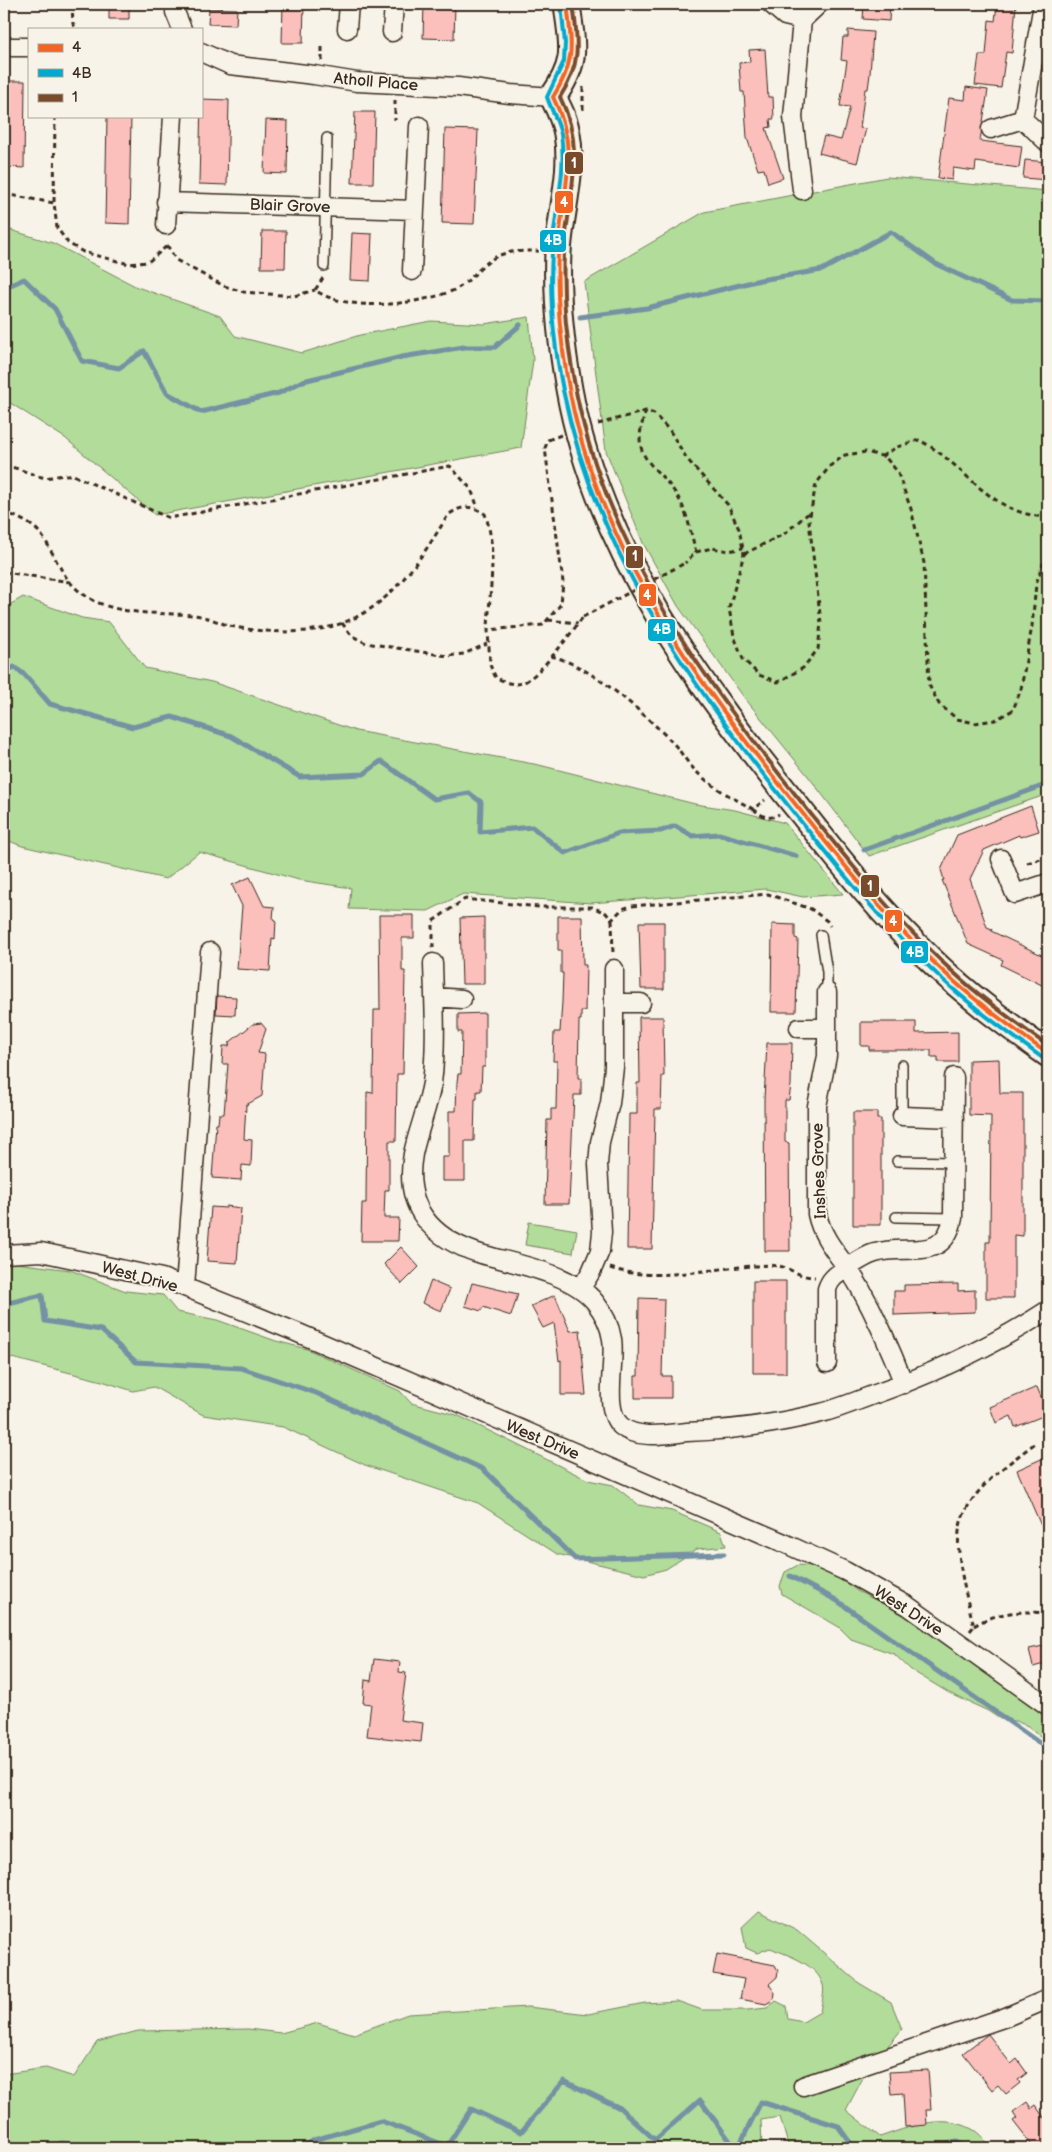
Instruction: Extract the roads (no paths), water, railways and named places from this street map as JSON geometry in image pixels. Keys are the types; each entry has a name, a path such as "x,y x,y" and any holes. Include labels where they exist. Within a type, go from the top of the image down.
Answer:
{"street":[{"path":"347,29 349,4"},
{"path":"392,32 394,4"},
{"path":"567,4 572,63 565,79 553,97 562,115 568,134 568,158 558,252 560,327 569,389 587,466 600,502 635,572 676,645 759,760 852,878 933,963 987,1010 1048,1054"},
{"path":"771,4 785,16 802,20"},
{"path":"802,190 793,117 802,20 819,4"},
{"path":"1023,120 1043,4"},
{"path":"175,8 182,28"},
{"path":"4,47 28,47"},
{"name":"Atholl Place","path":"202,52 230,65 314,74 357,82 458,87 510,94 553,97"},
{"path":"166,232 166,202 172,118"},
{"path":"991,129 1023,120"},
{"path":"1023,120 1048,143"},
{"path":"412,271 419,126"},
{"name":"Blair Grove","path":"166,202 415,210"},
{"path":"1001,859 1015,894 1048,883"},
{"path":"185,1287 210,952"},
{"path":"433,963 435,1057 431,1086 413,1154 411,1179 415,1202 428,1224 448,1241 468,1250 554,1276 581,1288 594,1301 604,1316 612,1340 611,1400 614,1416 620,1426 635,1433 660,1434 740,1429 823,1413 904,1384 1016,1330 1048,1310"},
{"path":"581,1288 600,1250 602,1232 598,1164 600,1142 610,1103 614,1067 614,969"},
{"name":"Inshes Grove","path":"827,992 827,1056 817,1106 817,1214 820,1227 840,1273 858,1284 887,1340 904,1384"},
{"path":"434,997 462,999"},
{"path":"614,1003 641,1003"},
{"path":"799,1028 827,1028"},
{"path":"827,1363 827,1289 840,1273 875,1253 934,1247 950,1232 953,1218 954,1077"},
{"path":"902,1116 954,1118"},
{"name":"West Drive","path":"4,1254 41,1252 162,1278 305,1336 845,1571 908,1606 1048,1706"},
{"path":"804,2086 996,2020 1048,1999"}],"lane":[{"path":"324,266 327,138"},
{"path":"821,935 827,972 827,992"},
{"path":"902,1065 902,1116"},
{"path":"897,1161 954,1162"},
{"path":"896,1217 953,1218"}],"waterway":[{"path":"580,317 647,308 760,280 822,270 891,232 936,264 1012,300 1048,301"},
{"path":"4,288 24,279 55,309 82,361 119,368 144,351 167,393 201,412 279,393 303,381 402,357 464,347 495,347 520,325"},
{"path":"4,674 14,667 25,675 50,704 133,727 172,717 231,736 300,777 364,774 381,761 434,799 469,793 481,802 480,832 532,827 565,853 619,833 661,831 675,826 692,836 719,834 796,856"},
{"path":"864,850 1048,784"},
{"path":"4,1304 42,1295 45,1321 101,1330 136,1362 241,1368 316,1393 483,1469 575,1559 724,1554"},
{"path":"790,1576 836,1600 1048,1749"},
{"path":"303,2148 314,2140 381,2121 447,2146 471,2109 521,2132 564,2081 620,2108 655,2140 700,2100 735,2148"},
{"path":"738,2148 761,2102 838,2126 854,2148"},
{"path":"932,2148 957,2142 964,2148"},
{"path":"49,2148 61,2143 115,2148"}]}
